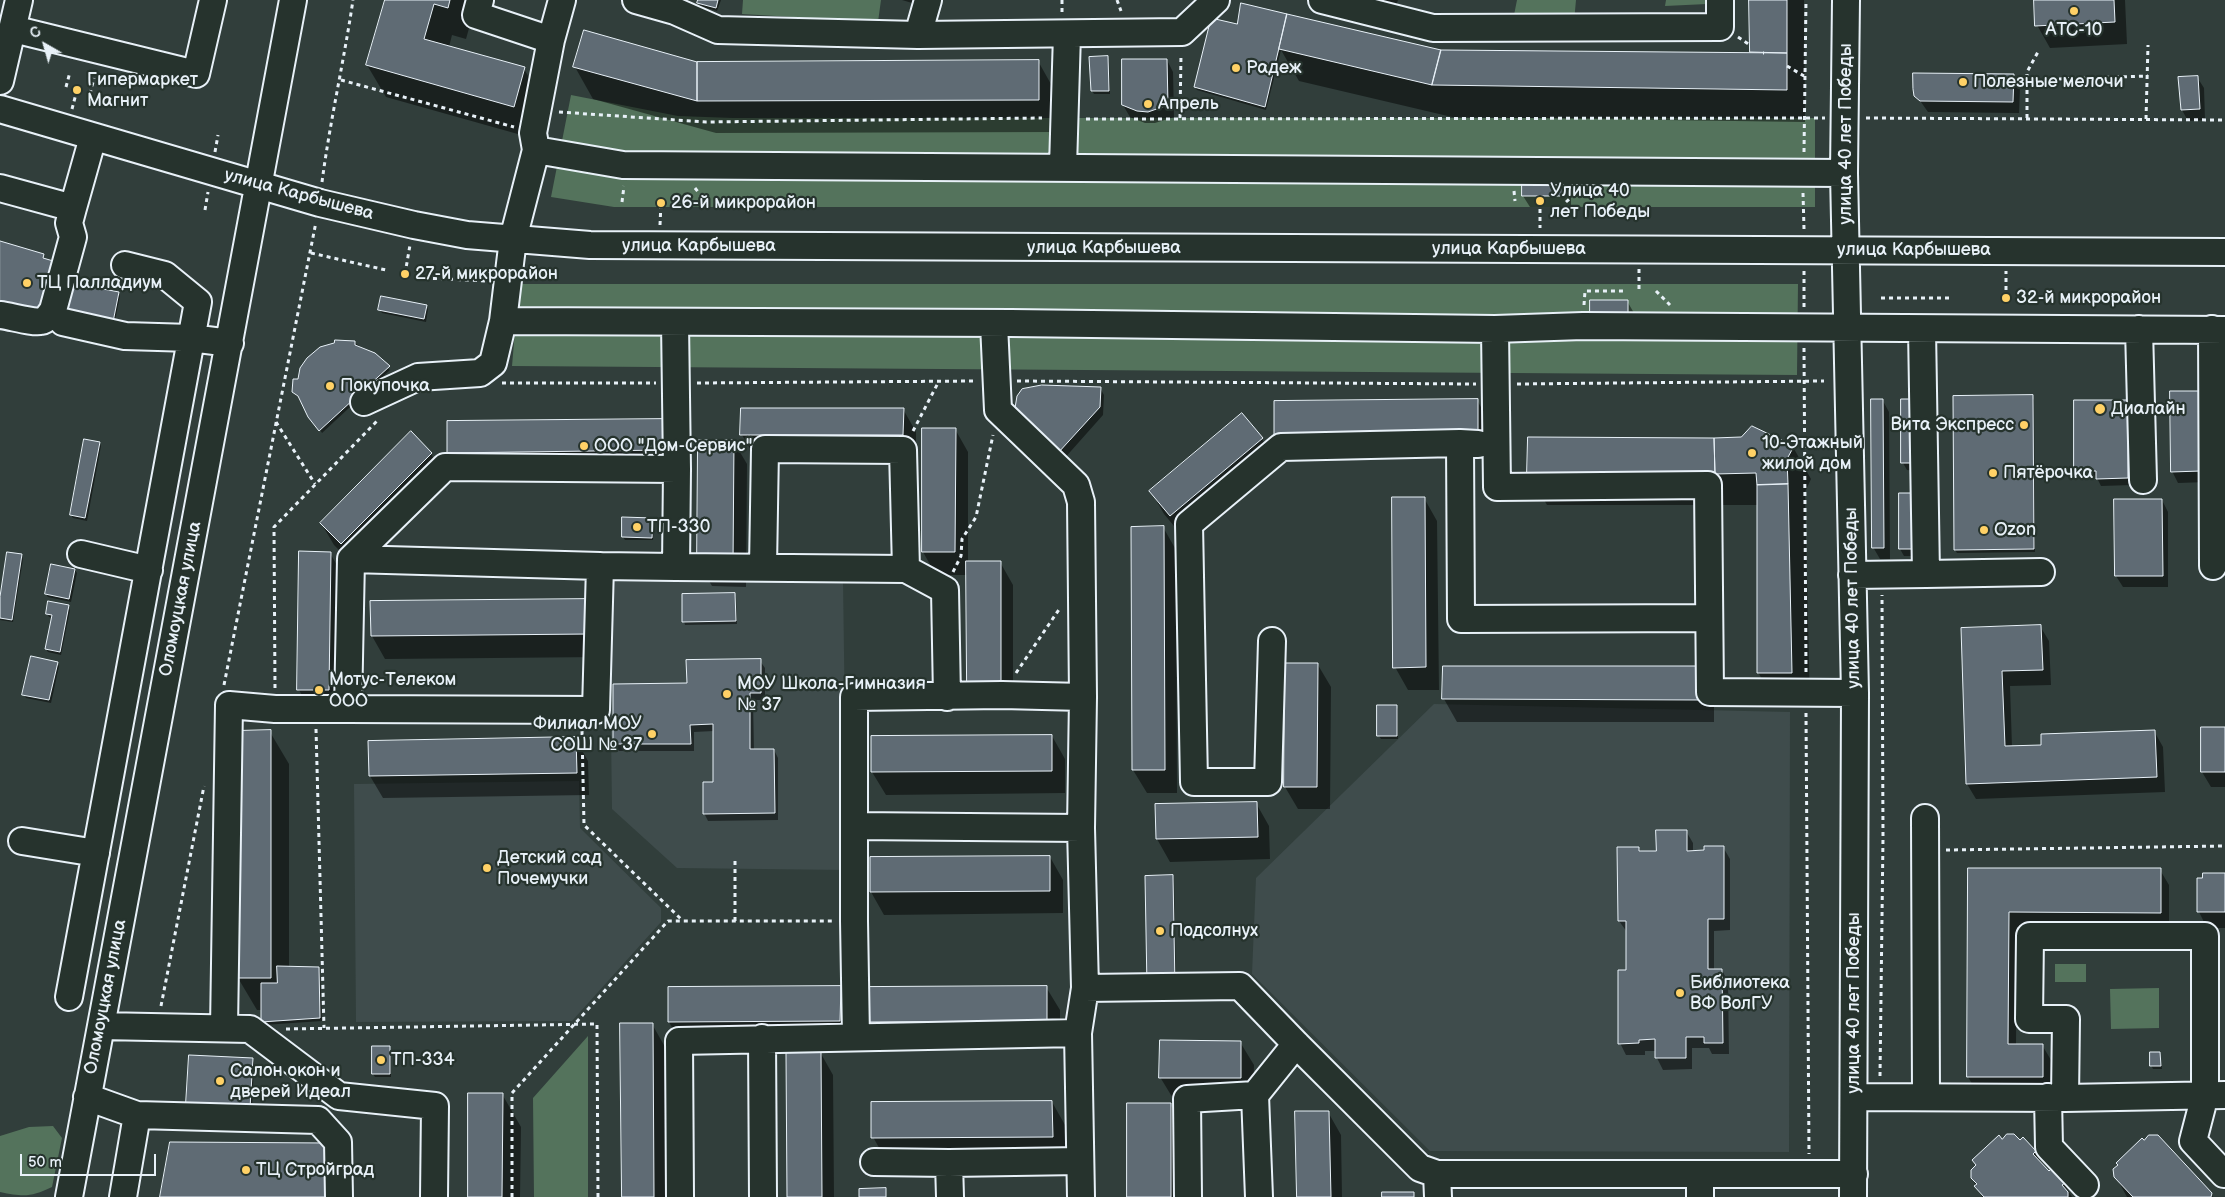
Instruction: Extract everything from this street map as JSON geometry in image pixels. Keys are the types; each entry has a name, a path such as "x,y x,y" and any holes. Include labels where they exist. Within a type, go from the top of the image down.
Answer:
{"street":[{"path":"0,81 19,0"},
{"path":"13,29 196,74 213,0"},
{"name":"Оломоуцкая улица","path":"69,1197 293,0"},
{"path":"480,0 476,15 551,40"},
{"path":"373,410 418,377 480,373 493,363 503,321 513,239 536,150 532,132 551,40 562,0"},
{"path":"636,0 675,11 718,30 918,35 1182,32 1216,0"},
{"path":"918,35 928,0"},
{"path":"1322,0 1400,9 1433,28 1720,27 1720,0"},
{"name":"улица 40 лет Победы","path":"1846,0 1844,173 1855,693 1854,1186"},
{"path":"1063,167 1067,34"},
{"name":"улица Карбышева","path":"0,109 320,202 414,224 467,236 590,246 2225,252"},
{"path":"0,314 41,321 48,317 53,310 73,236 69,223 93,137"},
{"path":"536,150 623,165 1844,173"},
{"path":"0,188 73,208"},
{"path":"69,997 198,302 165,275 125,265"},
{"path":"503,321 1495,329 1583,326 2218,329 2213,566"},
{"path":"63,322 125,336 191,338 230,343"},
{"path":"675,322 676,567"},
{"path":"994,324 998,410 1076,485 1081,502 1083,576 1081,828 1085,988 1078,1033 1081,1197"},
{"path":"1922,328 1926,574"},
{"path":"1495,329 1496,486 1708,485 1710,692 1855,693"},
{"path":"2139,329 2143,480"},
{"path":"1460,444 1461,619 1709,618"},
{"path":"1272,641 1268,782 1194,782 1189,524 1281,447 1496,444"},
{"path":"763,567 765,449 903,450 906,569"},
{"path":"348,709 351,559 445,467 677,469"},
{"path":"81,554 149,570"},
{"path":"351,559 600,566 906,569 945,590 947,697"},
{"path":"224,1028 229,705 275,709 596,710 600,566"},
{"path":"1852,575 2041,572"},
{"path":"856,1037 854,697 1002,695 1083,697"},
{"path":"1926,818 1926,1097"},
{"path":"854,826 1081,828"},
{"path":"22,841 96,853"},
{"path":"2085,1185 2049,1147 2066,1019 2029,1019 2030,936 2205,936 2215,1095 2193,1141 2224,1174"},
{"path":"1085,988 1240,986 1438,1186 1700,1185 1809,1174 1854,1186"},
{"path":"101,1026 250,1029 339,1096 435,1106 434,1197"},
{"path":"680,1197 679,1041 1078,1033"},
{"path":"762,1038 762,1197"},
{"path":"1259,1197 1255,1096 1296,1044"},
{"path":"1854,1097 2057,1098 2215,1095"},
{"path":"1188,1197 1187,1099 1255,1096"},
{"path":"87,1097 138,1115 318,1120 338,1142 338,1197"},
{"path":"123,1197 138,1115"},
{"path":"874,1162 1080,1161"},
{"path":"949,1163 950,1197"}],"path":[{"path":"316,484 276,421 311,253 320,202 328,135 340,80 353,0"},
{"path":"1806,0 1803,173 1809,1174"},
{"path":"1180,118 1182,32"},
{"path":"2146,119 2148,45"},
{"path":"2027,118 2027,72 2039,50"},
{"path":"1787,66 1804,76"},
{"path":"66,87 70,72"},
{"path":"2027,80 2148,76"},
{"path":"90,94 94,78"},
{"path":"1805,118 2225,120"},
{"path":"205,210 208,198"},
{"path":"1540,201 1540,249"},
{"path":"405,274 414,224"},
{"path":"311,253 386,270"},
{"path":"425,278 508,283"},
{"path":"1583,326 1585,291 1623,291"},
{"path":"1881,298 1951,298"},
{"path":"903,450 939,381"},
{"path":"492,383 996,381 1496,384 1824,381"},
{"path":"275,709 274,527 316,484 373,410"},
{"path":"945,590 961,556 962,538 976,517 998,410"},
{"path":"1880,1097 1883,838 1882,575"},
{"path":"1002,695 1083,576"},
{"path":"315,709 324,1028"},
{"path":"582,710 584,825 683,921"},
{"path":"1926,850 2225,846"},
{"path":"735,860 735,921"},
{"path":"512,1197 512,1093 668,921 854,921"},
{"path":"250,1029 596,1024 598,1197"}],"shaded area":[{"name":"МОУ Школа-Гимназия № 37","path":"609,578 843,580 847,870 677,868 612,809"},
{"path":"1434,704 1790,712 1789,1152 1430,1151 1252,974 1256,878"},
{"name":"Детский сад Почемучки","path":"579,781 580,828 661,908 661,922 572,1021 356,1022 354,784"}],"green space":[{"path":"743,0 881,0 878,22 742,14"},
{"path":"1517,0 1576,0 1574,22 1513,20"},
{"path":"1666,0 1707,0 1707,4 1665,6"},
{"path":"571,95 678,116 733,118 1815,118 1815,207 614,207 551,197"},
{"path":"519,284 1798,284 1797,375 512,366"},
{"path":"2055,964 2086,964 2086,982 2055,982"},
{"path":"2159,988 2159,1028 2111,1029 2110,989"},
{"path":"588,1036 588,1197 534,1197 533,1098"},
{"path":"53,1126 62,1138 52,1187 27,1195 0,1192 0,1136 29,1127"}],"building":[{"path":"385,0 450,0 448,8 434,4 424,39 525,67 514,107 366,65"},
{"path":"698,0 718,0 716,8 697,3"},
{"path":"1749,0 1787,0 1787,53 1750,52"},
{"name":"АТС-10","path":"2034,0 2114,0 2115,22 2035,26"},
{"name":"Радеж","path":"1241,3 1287,14 1265,107 1194,87 1211,18 1237,24"},
{"path":"1287,14 1441,50 1432,85 1279,49"},
{"path":"584,30 697,62 697,101 573,67"},
{"path":"1441,50 1787,53 1787,90 1432,85"},
{"path":"1108,56 1109,91 1091,91 1089,57"},
{"path":"1122,59 1167,59 1168,105 1148,112 1137,111 1122,105"},
{"path":"1039,60 1039,100 697,101 697,62"},
{"name":"Полезные мелочи","path":"1913,73 2014,74 2013,102 1920,101 1914,96"},
{"path":"2198,76 2200,109 2181,110 2178,77"},
{"path":"1522,184 1565,185 1565,196 1522,196"},
{"name":"ТЦ Палладиум","path":"0,241 44,254 43,258 60,263 44,316 0,303"},
{"path":"61,281 119,292 112,327 55,317"},
{"path":"381,296 427,305 424,319 378,310"},
{"path":"1590,300 1628,300 1628,314 1590,314"},
{"name":"Покупочка","path":"335,340 355,341 355,345 375,353 390,366 319,431 308,417 298,396 292,392 293,379 298,379 300,368 307,358 320,347 334,343"},
{"path":"1042,385 1101,387 1100,407 1058,453 1015,408 1017,396 1022,389"},
{"path":"2170,391 2200,391 2201,471 2171,472"},
{"name":"Пятёрочка","path":"2033,395 2034,549 1954,550 1953,396"},
{"path":"1478,399 1478,435 1274,437 1274,401"},
{"path":"1871,399 1883,399 1884,548 1872,548"},
{"path":"1901,399 1913,399 1913,463 1901,463"},
{"path":"2074,400 2128,400 2128,478 2096,479 2096,471 2074,471"},
{"path":"741,408 904,408 903,435 740,435"},
{"path":"1242,413 1263,438 1170,516 1149,491"},
{"path":"665,419 666,450 447,453 447,421"},
{"name":"10-Этажный жилой дом","path":"1752,426 1794,446 1787,459 1788,484 1757,485 1756,473 1715,474 1714,438 1741,437"},
{"path":"922,428 956,428 955,552 922,552"},
{"path":"411,431 432,453 341,544 320,523"},
{"path":"1528,437 1714,438 1715,474 1527,474"},
{"path":"84,439 100,442 85,518 70,515"},
{"path":"698,440 734,440 733,564 697,564"},
{"path":"1788,484 1792,673 1757,673 1757,485"},
{"path":"1899,493 1914,493 1914,549 1899,549"},
{"path":"1392,497 1425,497 1426,667 1393,668"},
{"path":"2114,499 2162,499 2163,576 2115,576"},
{"name":"ТП-330","path":"622,517 653,518 652,538 622,537"},
{"path":"1164,526 1165,770 1132,770 1131,527"},
{"path":"299,551 331,552 329,690 297,690"},
{"path":"7,552 22,554 12,620 0,618 0,597"},
{"path":"966,561 1001,561 1001,683 967,683"},
{"path":"51,564 75,569 69,599 45,594"},
{"path":"735,593 736,621 682,622 682,594"},
{"path":"589,599 590,634 371,636 370,601"},
{"path":"48,601 69,605 60,652 45,649 52,615 46,614"},
{"path":"2041,625 2043,670 2002,671 2005,746 2041,745 2041,734 2155,730 2157,777 1966,784 1961,628"},
{"path":"31,656 58,662 49,700 22,695"},
{"name":"Филиал МОУ СОШ № 37","path":"761,659 761,693 750,693 750,749 774,749 775,813 703,814 703,782 713,782 713,724 690,725 691,744 613,744 613,684 687,683 686,660"},
{"path":"1285,663 1318,663 1317,787 1284,787"},
{"path":"1443,666 1702,666 1702,700 1442,699"},
{"path":"1377,705 1397,705 1397,736 1377,736"},
{"path":"2201,727 2225,727 2225,772 2201,772"},
{"path":"271,730 271,978 237,978 236,731"},
{"path":"1052,735 1052,771 871,772 871,736"},
{"path":"576,737 577,773 369,776 368,741"},
{"path":"1257,802 1258,837 1156,839 1155,804"},
{"path":"1656,830 1687,830 1687,851 1704,850 1704,846 1724,846 1724,919 1708,919 1708,969 1722,969 1723,1043 1704,1043 1704,1037 1686,1037 1686,1058 1655,1058 1655,1039 1639,1040 1639,1043 1618,1044 1618,970 1626,970 1626,921 1618,921 1617,847 1639,847 1639,851 1656,851"},
{"path":"1050,856 1050,891 870,892 870,857"},
{"path":"1968,868 2161,868 2161,913 2009,912 2008,1044 2043,1044 2043,1077 1967,1077"},
{"path":"2203,873 2225,873 2225,912 2197,912 2197,878 2202,878"},
{"name":"Подсолнух","path":"1173,875 1175,986 1147,987 1145,876"},
{"path":"277,966 319,967 320,1018 261,1022 261,983 277,983"},
{"path":"841,986 840,1021 668,1022 668,987"},
{"path":"1047,986 1047,1021 867,1022 866,987"},
{"path":"620,1023 653,1023 654,1197 622,1197"},
{"path":"1160,1040 1241,1041 1241,1078 1159,1078"},
{"name":"ТП-334","path":"372,1046 390,1046 390,1074 372,1074"},
{"path":"821,1051 822,1197 787,1197 786,1052"},
{"path":"2150,1052 2160,1052 2161,1066 2150,1066"},
{"name":"Салон окон и дверей Идеал","path":"189,1055 253,1058 250,1108 186,1104"},
{"path":"468,1093 503,1093 502,1197 468,1197"},
{"path":"1052,1101 1053,1137 871,1138 871,1102"},
{"path":"1127,1103 1171,1103 1171,1197 1127,1197"},
{"path":"1295,1111 1329,1111 1331,1197 1297,1197"},
{"path":"2007,1134 2014,1134 2020,1140 2023,1137 2036,1151 2033,1154 2049,1171 2052,1168 2065,1183 2062,1185 2068,1192 2068,1197 1984,1197 1974,1186 1977,1184 1971,1178 1971,1170 1976,1165 1972,1160 1999,1135 2002,1139"},
{"path":"2149,1135 2158,1135 2212,1193 2211,1197 2133,1197 2114,1177 2113,1169 2118,1165 2116,1163 2142,1138 2144,1140"},
{"name":"ТЦ Стройград","path":"170,1142 327,1143 326,1197 160,1197"},
{"path":"886,1188 886,1197 859,1197 859,1189"},
{"path":"1382,1192 1414,1192 1414,1197 1382,1197"}],"place":[{"name":"АТС-10","path":"2074,11"},
{"name":"Радеж","path":"1236,68"},
{"name":"Полезные мелочи","path":"1963,82"},
{"name":"Гипермаркет Магнит","path":"77,90"},
{"name":"Апрель","path":"1148,104"},
{"name":"Улица 40 лет Победы","path":"1540,201"},
{"name":"26-й микрорайон","path":"661,203"},
{"name":"27-й микрорайон","path":"405,274"},
{"name":"ТЦ Палладиум","path":"27,283"},
{"name":"32-й микрорайон","path":"2006,298"},
{"name":"Покупочка","path":"330,386"},
{"name":"Диалайн","path":"2100,409"},
{"name":"Вита Экспресс","path":"2024,425"},
{"name":"ООО \"Дом-Сервис\"","path":"584,446"},
{"name":"10-Этажный жилой дом","path":"1752,453"},
{"name":"Пятёрочка","path":"1993,473"},
{"name":"ТП-330","path":"637,527"},
{"name":"Ozon","path":"1984,530"},
{"name":"Мотус-Телеком ООО","path":"319,690"},
{"name":"МОУ Школа-Гимназия № 37","path":"727,694"},
{"name":"Филиал МОУ СОШ № 37","path":"652,734"},
{"name":"Детский сад Почемучки","path":"487,868"},
{"name":"Подсолнух","path":"1160,931"},
{"name":"Библиотека ВФ ВолГУ","path":"1680,993"},
{"name":"ТП-334","path":"381,1060"},
{"name":"Салон окон и дверей Идеал","path":"220,1081"},
{"name":"ТЦ Стройград","path":"246,1170"}]}
